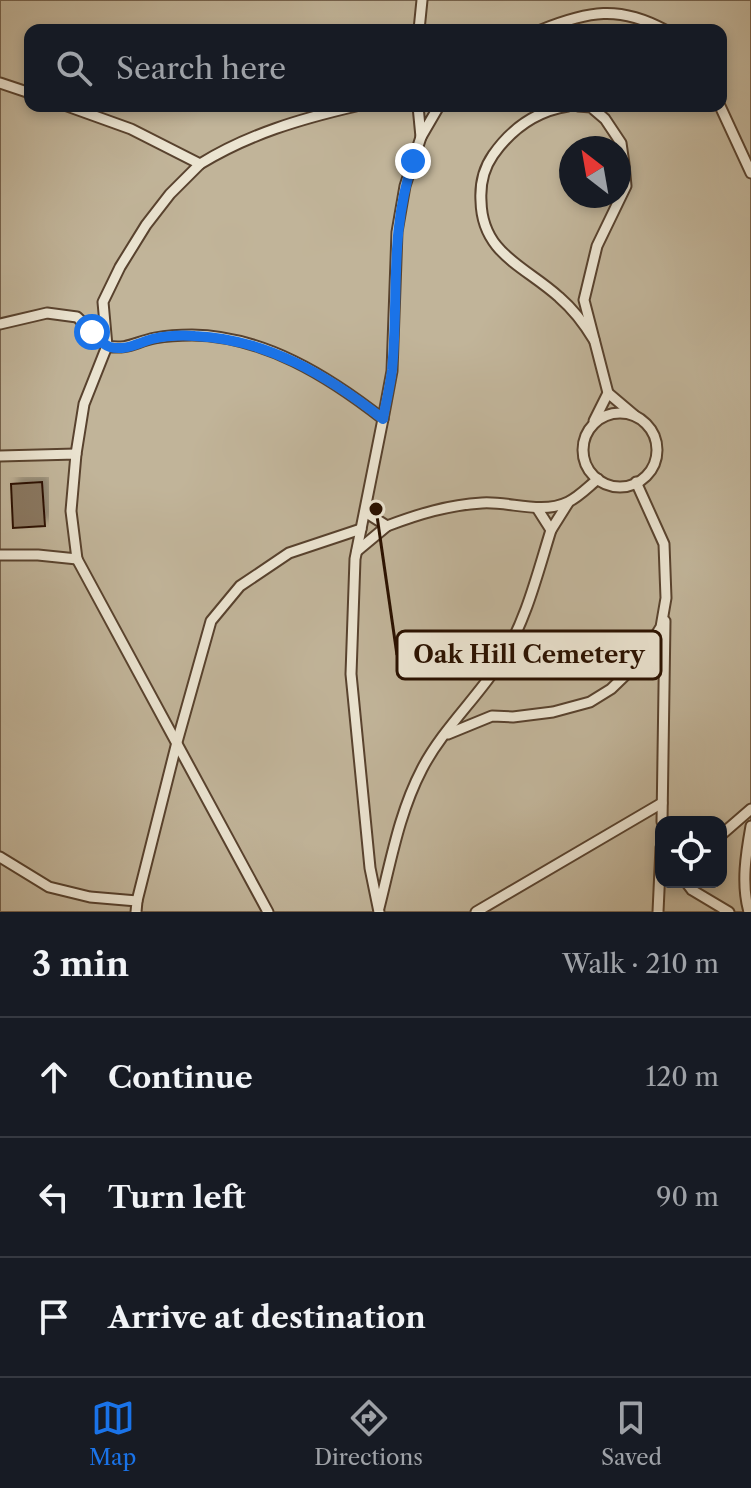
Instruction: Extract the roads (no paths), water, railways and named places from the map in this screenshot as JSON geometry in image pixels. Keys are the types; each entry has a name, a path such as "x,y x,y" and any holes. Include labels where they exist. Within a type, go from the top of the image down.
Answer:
{"lane":[{"path":"420,24 422,0"},
{"path":"556,24 598,13 624,14 654,24"},
{"path":"0,83 24,91"},
{"path":"84,112 131,129 200,164"},
{"path":"268,912 77,559 71,511 84,404 107,346 103,302 146,225 170,194 200,164 227,147 269,129 333,112"},
{"path":"419,112 421,137"},
{"path":"379,911 370,868 351,674 357,551 392,371 397,232 405,186 421,137 436,112"},
{"path":"545,112 526,121 505,138 489,160 480,186 481,218 491,241 511,261 558,295 580,318 594,340"},
{"path":"597,112 621,143 626,186 597,246 584,300 608,393 647,425 654,435 656,448 650,470 636,482 620,487 598,479 584,461 585,437 608,393"},
{"path":"723,112 751,173"},
{"path":"0,324 47,313 77,317 107,346 123,349 154,339 192,335 227,339 261,348 322,375 383,419"},
{"path":"591,426 612,414 625,413 637,417"},
{"path":"0,456 76,454"},
{"path":"379,911 404,809 423,767 501,660 527,608 551,530 568,503 598,479"},
{"path":"636,482 664,544 662,816"},
{"path":"357,551 387,526 429,510 487,502 537,508 568,503"},
{"path":"537,508 551,530"},
{"path":"365,512 387,526"},
{"path":"0,857 49,887 136,907 211,621 240,586 289,553 361,529"},
{"path":"0,555 77,559"},
{"path":"445,735 492,716 553,712 590,702 611,689 639,662 661,627 666,598"},
{"path":"476,912 662,803"},
{"path":"727,830 751,809"},
{"path":"749,912 745,899 745,863 751,826"},
{"path":"658,912 659,888"},
{"path":"690,888 729,912"}],"place":[{"name":"Oak Hill Cemetery","path":"376,509"}]}
